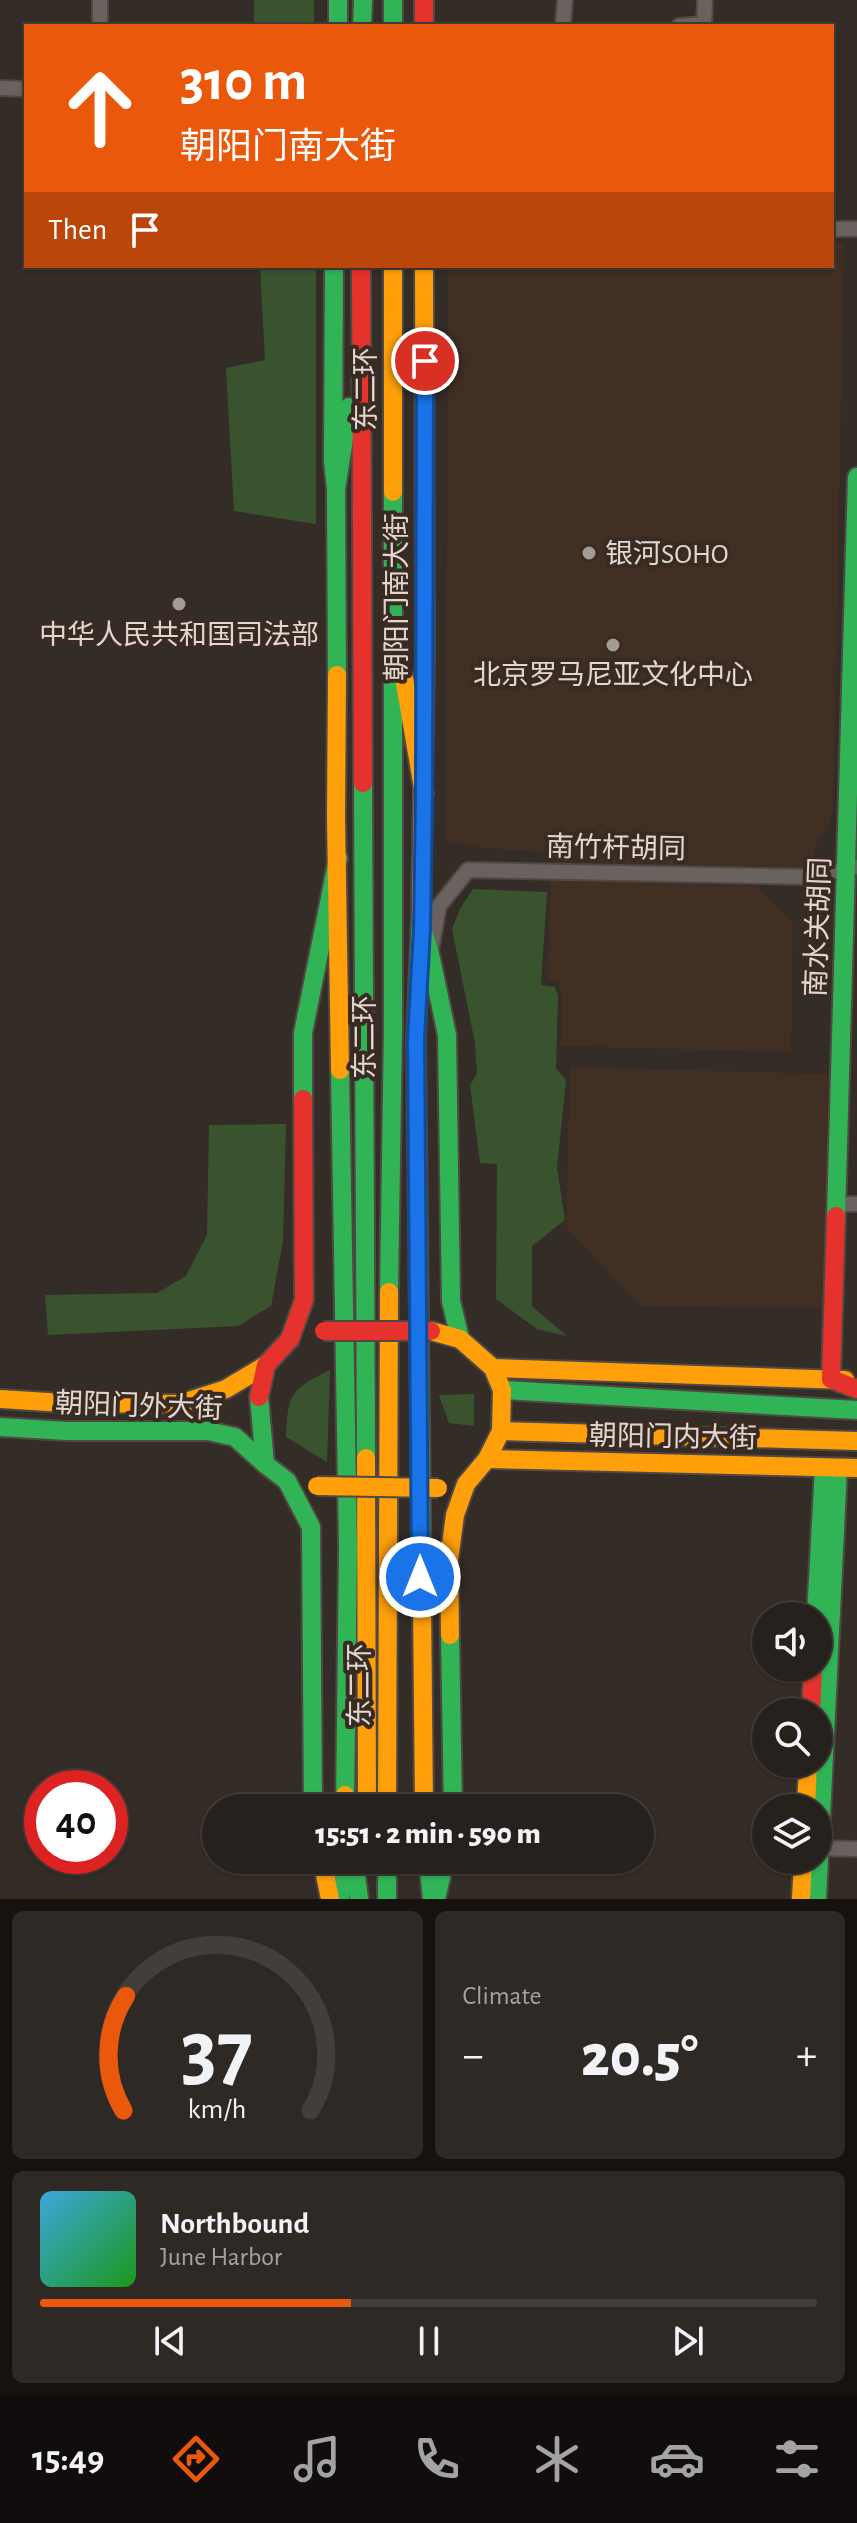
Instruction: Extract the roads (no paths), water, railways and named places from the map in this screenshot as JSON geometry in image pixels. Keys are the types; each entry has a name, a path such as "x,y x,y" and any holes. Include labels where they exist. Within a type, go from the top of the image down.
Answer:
{"main road":[{"path":"338,0 338,24"},
{"path":"362,24 363,0"},
{"path":"393,0 393,24"},
{"path":"424,0 424,24"},
{"name":"朝阳门南大街","path":"334,268 338,858"},
{"name":"东二环","path":"361,268 367,1794"},
{"name":"东二环","path":"387,1794 393,268"},
{"name":"朝阳门南大街","path":"424,268 424,794 422,929 416,1039 424,1794"},
{"path":"336,489 361,318"},
{"name":"南水关胡同","path":"831,1379 852,867 857,477"},
{"path":"393,615 424,794"},
{"path":"313,1794 311,1527 287,1481 265,1464 258,1400 266,1365 290,1339 304,1300 303,1033 338,858"},
{"path":"338,858 348,1548 346,1794"},
{"path":"422,929 447,1035 451,1301 460,1339"},
{"path":"290,1339 324,1331 431,1331 460,1339 493,1368 502,1390 501,1431 487,1459 466,1484 455,1515 449,1560 453,1794"},
{"name":"朝阳门外大街","path":"0,1399 179,1404 226,1389 266,1365"},
{"path":"493,1368 857,1380"},
{"path":"831,1379 857,1389"},
{"name":"朝阳门内大街","path":"502,1390 857,1410"},
{"name":"朝阳门外大街","path":"0,1427 67,1431 208,1431 235,1437 265,1464"},
{"name":"朝阳门内大街","path":"501,1431 857,1441"},
{"name":"朝阳门内大街","path":"487,1459 840,1468"},
{"path":"818,1602 840,1468"},
{"path":"823,1794 840,1468"},
{"path":"287,1481 317,1486 438,1488 466,1484"},
{"path":"325,1874 330,1899"},
{"path":"340,1899 341,1874"},
{"path":"356,1874 359,1899"},
{"path":"367,1874 367,1899"},
{"path":"387,1874 387,1899"},
{"path":"430,1874 434,1899"},
{"path":"434,1899 441,1874"},
{"path":"801,1899 802,1874"},
{"path":"817,1899 818,1874"}],"street":[{"path":"100,0 100,24"},
{"path":"563,24 565,0"},
{"path":"704,24 705,0"},
{"path":"0,88 24,89"},
{"path":"834,229 857,229"},
{"name":"南竹杆胡同","path":"430,954 439,906 468,870 818,877 852,867"},
{"path":"836,1204 857,1204"},
{"path":"832,1848 857,1849"}],"place":[{"name":"银河SOHO","path":"589,553"},
{"name":"中华人民共和国司法部","path":"179,604"},
{"name":"北京罗马尼亚文化中心","path":"613,645"}]}
